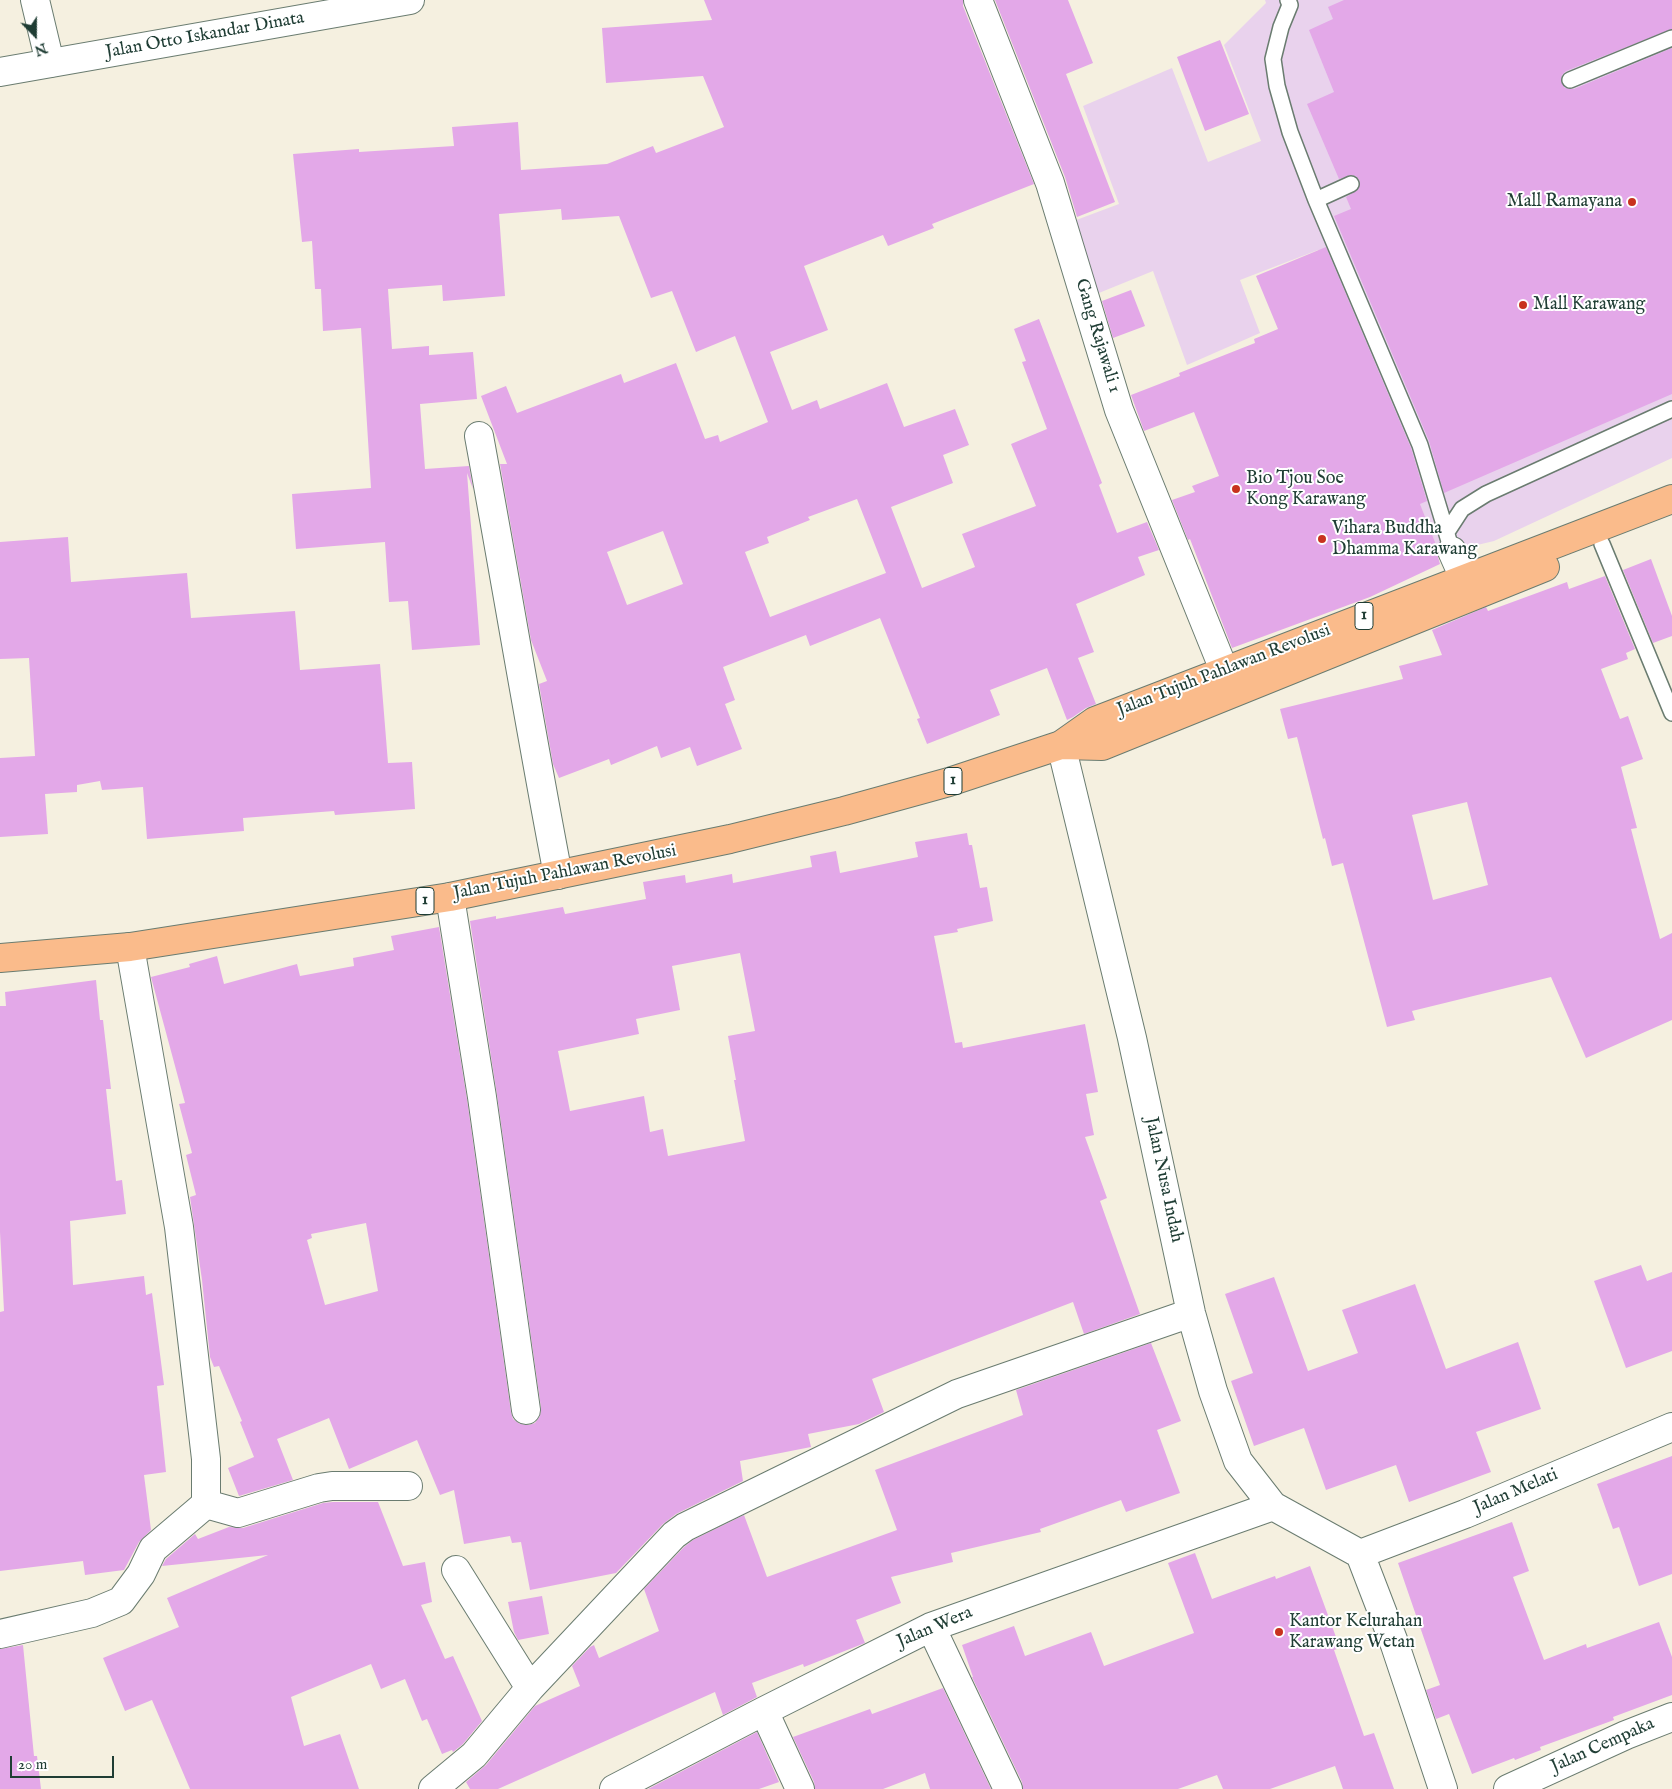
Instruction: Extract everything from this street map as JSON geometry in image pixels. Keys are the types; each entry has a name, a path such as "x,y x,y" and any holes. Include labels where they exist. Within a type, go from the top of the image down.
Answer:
{"main road":[{"name":"Jalan Tujuh Pahlawan Revolusi","path":"0,958 130,947 450,897 730,839 844,811 949,782 1061,744 1095,721 1672,499"},
{"name":"Jalan Tujuh Pahlawan Revolusi","path":"1061,744 1102,746 1602,544 1672,518"}],"street":[{"path":"35,0 50,63"},
{"name":"Jalan Otto Iskandar Dinata","path":"0,72 410,0"},
{"name":"Gang Rajawali 1","path":"978,0 1050,182 1119,410 1224,670"},
{"path":"479,436 518,647 533,747 558,876"},
{"path":"1449,542 1464,578"},
{"name":"Jalan Nusa Indah","path":"1061,744 1132,1038 1191,1313 1213,1392 1238,1461 1273,1506 1360,1554"},
{"path":"450,897 482,1097 526,1410"},
{"path":"0,1634 92,1613 121,1601 141,1574 154,1549 206,1504 206,1459 179,1227 130,947"},
{"path":"433,1789 474,1755 530,1688 684,1526 956,1394 1191,1313"},
{"name":"Jalan Melati","path":"1360,1554 1465,1514 1672,1427"},
{"path":"206,1504 238,1513 319,1488 408,1486"},
{"name":"Jalan Wera","path":"614,1789 764,1710 931,1627 1273,1506"},
{"path":"1360,1554 1395,1645 1443,1789"},
{"path":"456,1570 530,1688"},
{"path":"931,1627 1008,1789"},
{"path":"764,1710 800,1789"},
{"name":"Jalan Cempaka","path":"1508,1789 1626,1735 1672,1717"}],"lane":[{"path":"1289,3 1273,59 1277,86 1290,132 1316,200 1420,445 1449,542"},
{"path":"1570,80 1672,38"},
{"path":"1316,200 1351,184"},
{"path":"1449,542 1462,509 1486,494 1672,410"},
{"path":"1602,544 1672,713"}],"shaded area":[{"path":"1265,0 1672,0 1672,458 1494,541 1452,551 1443,562 1318,250 1240,280 1260,333 1187,365 1153,271 1094,295 1071,222 1119,204 1083,106 1172,68 1208,162 1261,141 1224,45 1266,3"}],"building":[{"path":"704,0 963,0 963,6 1034,184 932,224 934,228 888,246 883,235 804,266 828,330 770,352 792,410 817,400 820,409 887,383 904,427 955,409 969,445 943,455 953,483 891,507 922,588 975,567 962,534 1036,506 1011,444 1047,429 1022,362 1026,361 1014,329 1039,319 1102,483 1099,485 1117,533 1147,522 1159,550 1138,557 1145,575 1076,604 1094,652 1078,658 1096,704 1073,717 1067,720 1047,668 990,690 1000,715 927,744 917,719 920,718 880,618 810,646 806,635 723,667 735,700 725,704 742,749 697,766 690,747 661,758 657,746 611,765 609,759 559,778 553,764 539,684 547,681 531,640 500,464 507,464 481,396 506,386 517,413 621,374 624,383 676,363 705,439 718,435 720,442 768,422 735,336 696,352 672,291 651,298 619,216 562,220 561,209 499,214 505,296 443,301 442,285 388,289 392,349 429,346 429,355 473,352 477,399 420,404 425,469 469,466 473,489 467,473 480,645 412,650 408,601 389,602 385,542 296,549 292,494 371,488 361,328 323,331 321,289 315,289 312,241 302,242 293,154 359,149 359,152 454,146 452,127 518,122 521,170 607,164 653,146 656,153 724,127 703,76 606,83 602,28 712,20","holes":["857,499 886,573 770,617 745,552 769,543 767,537 810,520 808,517","663,531 683,584 627,605 607,552"]},
{"path":"995,0 1068,0 1093,63 1066,74 1115,202 1077,217 1065,177"},
{"name":"Mall Karawang","path":"1344,0 1672,0 1672,29 1566,71 1561,79 1565,88 1574,89 1672,48 1672,394 1444,493 1429,441 1334,216 1351,209 1346,197 1358,190 1360,181 1356,176 1351,175 1339,179 1307,104 1334,92 1309,30 1333,19 1328,7"},
{"path":"1220,40 1249,114 1205,131 1177,57"},
{"path":"1326,247 1411,448 1427,501 1420,504 1437,547 1440,564 1370,597 1232,648 1190,539 1188,540 1172,500 1195,492 1192,486 1219,476 1194,412 1144,431 1131,395 1180,376 1179,373 1255,343 1254,339 1278,329 1256,276"},
{"path":"1131,290 1145,326 1113,338 1102,301"},
{"path":"68,537 71,582 187,573 191,618 295,611 300,670 380,664 388,763 412,762 415,809 335,815 334,811 243,818 244,831 147,839 143,787 102,790 100,781 77,785 77,792 45,794 48,834 0,837 0,758 35,756 29,658 0,659 0,542"},
{"path":"1651,559 1672,616 1672,636 1653,643 1623,570"},
{"path":"1605,576 1635,649 1626,653 1628,659 1601,669 1620,719 1628,716 1643,759 1621,767 1637,828 1631,829 1660,939 1672,933 1672,1020 1586,1058 1551,977 1412,1011 1415,1020 1387,1027 1343,863 1332,866 1325,838 1323,839 1297,737 1288,739 1280,709 1403,679 1399,666 1442,655 1432,630 1486,607 1488,611 1567,582 1569,589","holes":["1467,802 1488,885 1433,900 1412,815"]},
{"path":"967,833 969,845 972,845 980,888 987,887 993,921 957,929 958,932 934,936 955,1043 962,1042 963,1048 1085,1024 1098,1092 1086,1094 1094,1135 1085,1137 1107,1198 1100,1201 1140,1314 1084,1334 1073,1302 872,1379 884,1412 859,1424 808,1434 811,1447 740,1461 743,1481 676,1514 663,1524 616,1573 530,1590 521,1542 512,1543 510,1536 464,1544 454,1490 440,1495 417,1440 349,1469 329,1418 277,1439 293,1480 239,1496 228,1468 254,1457 240,1422 242,1421 219,1366 214,1367 210,1357 202,1280 190,1197 196,1195 186,1155 192,1153 179,1104 185,1103 151,977 190,967 189,964 217,956 224,984 297,964 300,976 354,966 353,958 394,950 391,936 439,927 467,1099 511,1412 513,1419 520,1424 529,1425 535,1423 540,1416 541,1408 497,1095 470,921 496,916 496,919 563,907 565,914 646,899 643,882 685,875 686,883 732,874 733,883 812,867 810,856 836,851 840,873 918,857 915,842","holes":["740,953 755,1031 728,1036 745,1141 668,1156 663,1129 650,1132 644,1096 570,1111 558,1051 639,1034 636,1019 680,1010 672,966","366,1223 378,1291 325,1305 307,1240 312,1238 311,1234"]},
{"path":"96,980 111,1089 106,1089 116,1181 122,1180 126,1214 70,1221 73,1285 144,1276 146,1295 152,1293 164,1385 157,1386 166,1472 144,1475 151,1530 139,1542 124,1570 85,1575 83,1561 0,1571 0,1312 4,1311 0,1232 0,1006 6,1006 5,992"},
{"path":"1641,1265 1647,1281 1672,1272 1672,1351 1626,1368 1594,1281"},
{"path":"1274,1277 1308,1371 1358,1353 1342,1310 1415,1284 1446,1369 1518,1342 1541,1409 1476,1432 1491,1472 1409,1502 1396,1465 1326,1490 1304,1428 1254,1446 1231,1381 1253,1373 1225,1294"},
{"path":"1151,1343 1181,1421 1157,1430 1180,1493 1126,1512 1121,1500 1040,1529 1041,1532 951,1553 953,1562 891,1577 901,1603 856,1620 865,1643 804,1667 803,1664 752,1683 757,1697 723,1715 715,1692 498,1789 470,1789 466,1782 486,1765 535,1706 580,1686 572,1666 590,1647 594,1645 599,1658 659,1631 644,1589 693,1540 744,1515 767,1577 897,1530 875,1470 1023,1415 1016,1390"},
{"path":"1672,1456 1672,1574 1639,1586 1619,1527 1613,1529 1597,1484"},
{"path":"378,1502 403,1566 425,1562 432,1602 421,1605 445,1659 453,1656 482,1721 463,1744 453,1752 452,1750 442,1754 427,1719 422,1721 405,1679 381,1689 371,1664 291,1697 304,1746 340,1734 359,1789 190,1789 152,1700 125,1711 103,1658 179,1627 167,1598 268,1555 162,1566 166,1559 195,1534 198,1539 229,1527 243,1528 323,1503"},
{"path":"1512,1522 1529,1571 1513,1577 1544,1660 1586,1644 1587,1648 1659,1622 1672,1657 1672,1695 1613,1717 1614,1720 1540,1747 1541,1750 1472,1774 1449,1714 1436,1719 1426,1690 1440,1685 1398,1563"},
{"path":"1195,1553 1212,1599 1275,1576 1276,1579 1310,1566 1340,1648 1334,1650 1364,1736 1374,1733 1394,1789 1343,1789 1335,1766 1270,1789 1223,1789 1217,1775 1178,1789 1023,1789 1022,1782 972,1677 962,1645 1014,1626 1025,1656 1091,1632 1104,1666 1194,1633 1168,1563"},
{"path":"542,1596 549,1634 518,1640 514,1632 508,1602"},
{"path":"23,1645 34,1756 37,1756 41,1789 0,1789 0,1649"},
{"path":"943,1688 991,1789 930,1789 925,1773 883,1789 815,1789 814,1782 793,1737 870,1709 872,1714"},
{"path":"757,1732 779,1782 759,1789 648,1789"}],"place":[{"name":"Mall Ramayana","path":"1632,202"},
{"name":"Mall Karawang","path":"1523,305"},
{"name":"Bio Tjou Soe Kong Karawang","path":"1236,489"},
{"name":"Vihara Buddha Dhamma Karawang","path":"1322,539"},
{"name":"Kantor Kelurahan Karawang Wetan","path":"1279,1632"}]}
